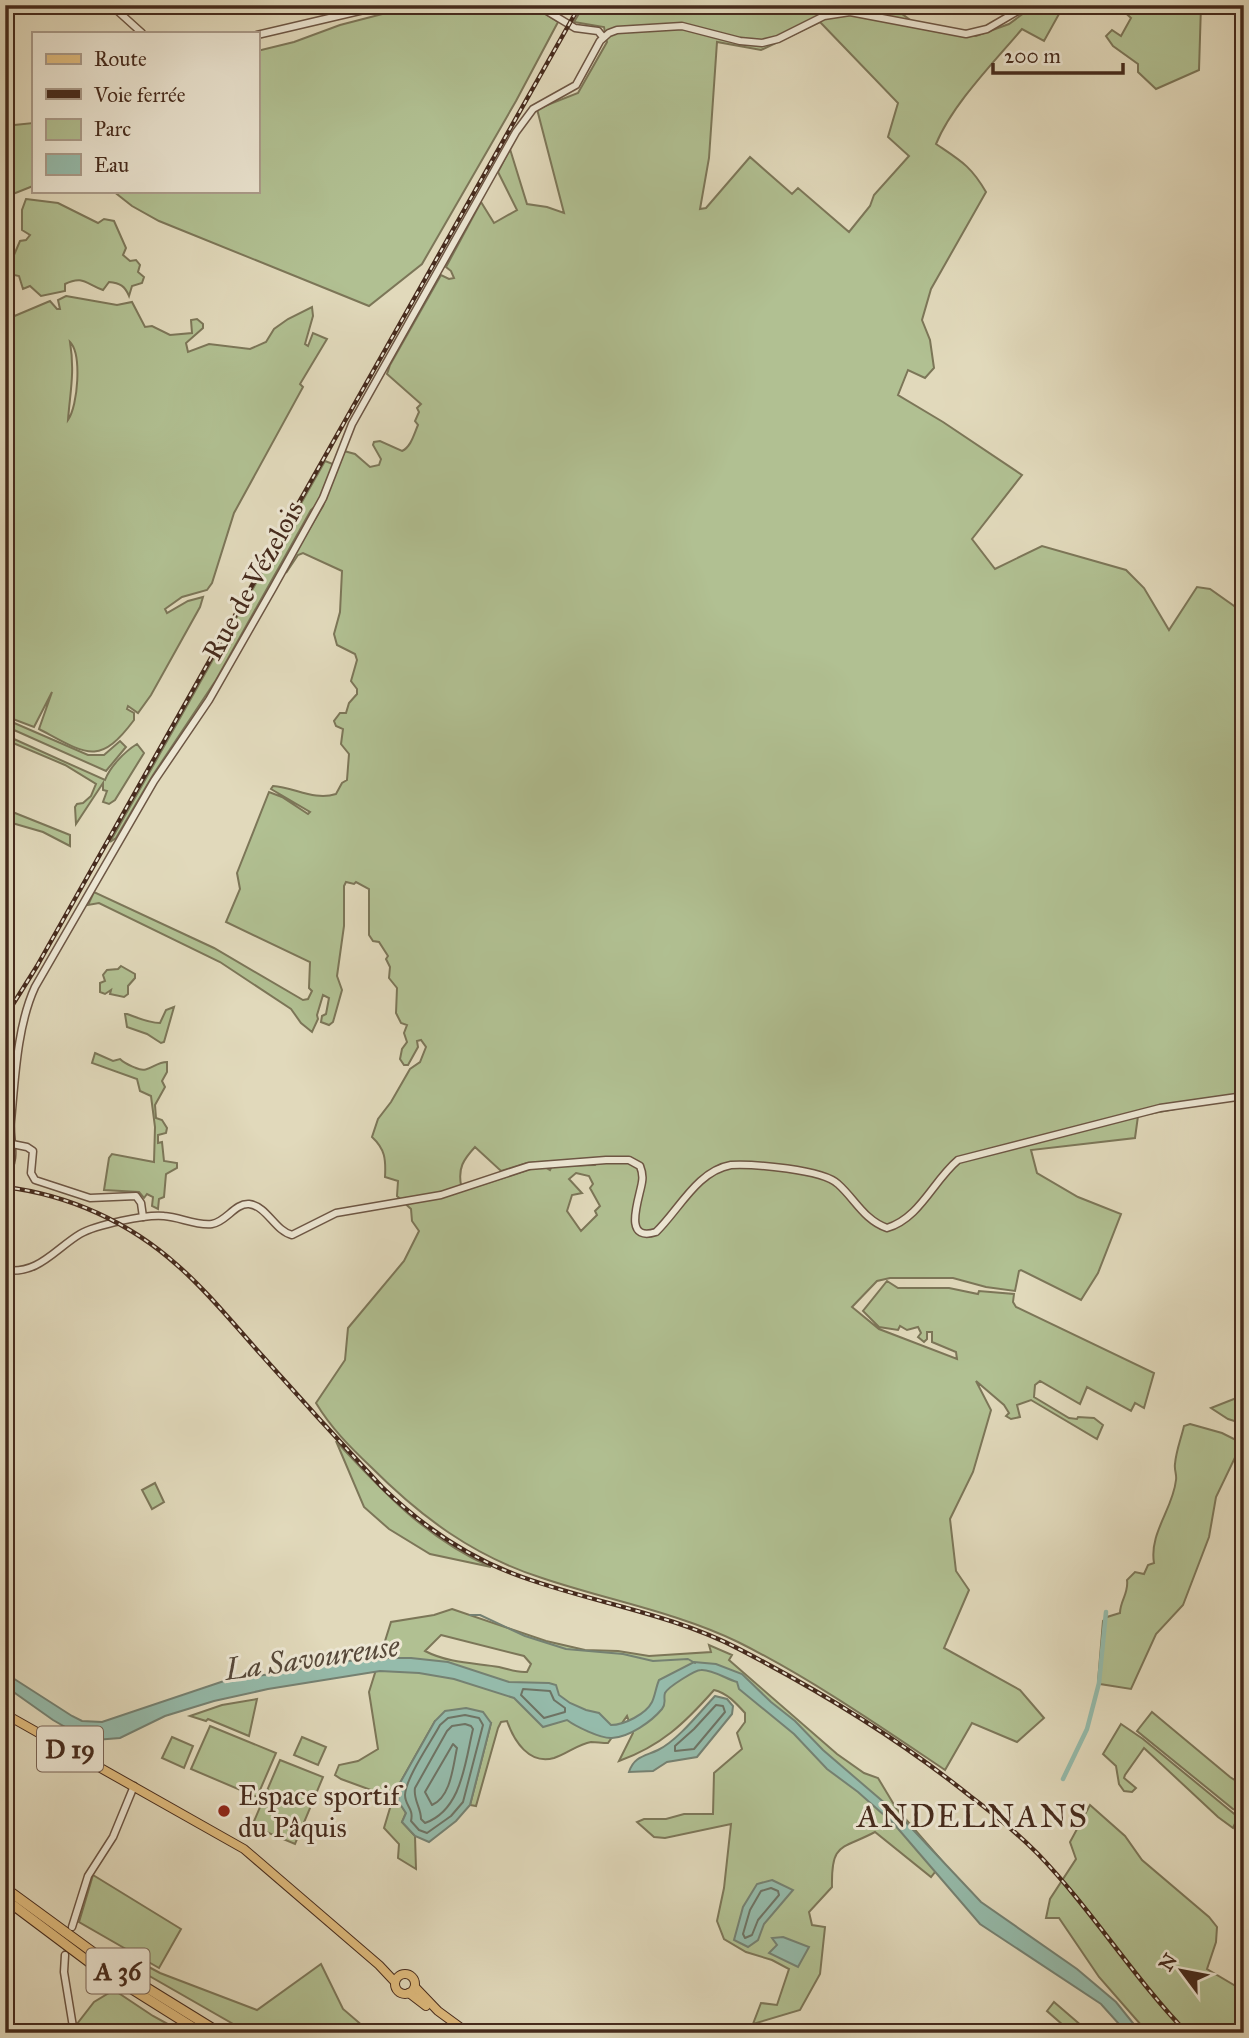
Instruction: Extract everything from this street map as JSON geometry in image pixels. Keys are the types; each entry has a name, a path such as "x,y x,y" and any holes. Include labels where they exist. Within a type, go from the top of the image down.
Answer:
{"highway":[{"name":"A 36","path":"5,1888 113,1967 220,2033"},
{"name":"A 36","path":"8,1901 108,1975 202,2033"}],"main road":[{"name":"D 19","path":"5,1714 244,1849 397,1979"},
{"path":"410,1975 415,1982 412,1990 400,1993 396,1988 397,1979 410,1975"},
{"path":"412,1990 461,2033"},
{"path":"412,1990 468,2033"}],"street":[{"path":"111,5 141,32"},
{"path":"259,35 386,5"},
{"path":"537,5 572,27 598,32 603,37 617,30 677,25 747,42 762,43 778,39 824,16 850,12 966,34 988,29 1028,5"},
{"name":"Rue de Vézelois","path":"5,1172 11,1165 11,1119 20,1041 35,987 155,781 204,707 270,594 323,498 352,424 516,132 533,109 576,85 603,37"},
{"path":"5,1270 33,1268 85,1231 143,1217 163,1215 209,1224 218,1223 237,1208 248,1204 256,1207 285,1233 292,1235 299,1234 336,1213 427,1199 529,1166 554,1163 629,1160 640,1166 643,1180 634,1210 635,1223 641,1232 651,1234 672,1217 693,1188 704,1178 724,1166 743,1164 828,1177 841,1187 870,1219 887,1227 899,1224 914,1212 945,1172 958,1160 1160,1108 1244,1096"},
{"path":"12,1144 33,1151 31,1173 35,1181 90,1198 136,1196 141,1203 143,1217"},
{"path":"72,1927 88,1876 113,1837 134,1786"},
{"path":"65,1955 64,1972 74,2033"}],"green space":[{"path":"417,5 531,5 558,22 422,264 369,306 159,221 132,206 114,192 259,192 259,51 294,42 340,25"},
{"path":"584,5 890,5 913,22 976,36 1009,24 1035,5 1064,5 1044,41 1022,29 963,99 936,144 965,165 986,192 931,289 922,320 930,340 934,368 925,378 908,370 898,395 1022,475 972,539 995,569 1042,546 1126,570 1144,588 1169,630 1197,587 1210,589 1244,613 1244,1096 1138,1116 1135,1138 1031,1150 1037,1173 1078,1197 1121,1214 1098,1273 1081,1300 1021,1270 1015,1291 953,1278 890,1278 877,1281 852,1307 879,1329 957,1359 956,1352 932,1342 932,1332 927,1332 924,1342 918,1337 921,1333 918,1327 907,1330 900,1326 898,1330 879,1327 863,1311 887,1281 898,1288 949,1288 978,1294 979,1291 1014,1294 1013,1302 1016,1307 1154,1373 1144,1408 1135,1403 1131,1411 1087,1387 1080,1404 1040,1381 1035,1385 1034,1397 1069,1418 1094,1418 1103,1425 1097,1439 1031,1400 1017,1405 1020,1417 1011,1419 1006,1416 1009,1413 1004,1405 976,1381 991,1410 973,1472 950,1519 956,1571 969,1590 944,1648 1020,1690 1044,1718 1017,1742 972,1723 945,1770 817,1686 738,1642 666,1614 542,1578 471,1546 429,1518 390,1485 348,1445 316,1403 345,1360 348,1328 404,1261 419,1231 412,1221 411,1209 397,1196 398,1181 385,1177 384,1155 372,1137 378,1119 410,1069 420,1062 426,1047 421,1040 417,1041 418,1047 408,1065 404,1065 400,1059 407,1042 404,1033 407,1025 401,1023 396,1013 397,988 389,978 390,967 386,959 388,956 379,942 373,941 369,935 369,889 356,882 346,882 344,886 344,926 337,976 342,990 333,1022 329,1025 321,1022 322,1016 326,1014 329,998 323,995 312,1032 291,1009 220,962 99,903 88,905 94,892 214,948 303,1000 308,999 312,991 309,988 310,962 226,922 240,889 237,873 269,792 308,814 310,812 271,789 273,786 328,796 336,794 347,780 349,754 341,744 343,729 336,726 334,721 340,713 346,713 349,703 357,694 351,681 357,660 355,654 337,645 334,634 340,612 342,571 303,553 298,555 286,573 323,506 344,451 355,454 370,467 379,465 381,459 374,442 380,441 402,451 412,440 418,425 415,421 419,412 417,408 421,404 387,374 390,365 441,275 454,278 446,267 481,202 494,223 517,210 498,172 510,149 527,204 564,213 537,109 578,93 607,42 604,27 574,22","holes":["820,22 898,103 888,137 909,156 874,195 870,206 849,232 798,188 792,194 750,157 706,208 700,209 709,158 717,42 761,50","475,1147 501,1171 527,1163 602,1158 595,1165 552,1166 550,1170 543,1166 537,1167 440,1198 461,1185 461,1169","576,1173 589,1176 593,1184 590,1188 600,1206 595,1211 597,1215 581,1231 567,1211 572,1195 582,1193 569,1179"]},
{"path":"1117,5 1201,5 1199,70 1156,89 1138,72 1138,64 1113,46 1106,36 1112,30 1121,36 1131,18"},
{"path":"32,123 32,186 13,194 5,194 5,126"},
{"path":"26,199 58,203 98,223 104,219 114,221 126,248 123,255 130,261 136,260 140,265 138,272 144,277 142,283 132,286 129,296 122,286 109,282 103,290 76,280 65,284 65,291 41,296 30,286 23,289 19,276 14,275 11,261 5,260 5,253 14,255 20,241 26,240 30,235 22,230 22,210"},
{"path":"66,296 117,305 132,302 145,327 152,326 170,335 192,333 191,320 197,319 203,324 203,328 186,343 188,352 209,344 250,349 266,342 274,329 288,319 312,307 313,316 305,344 308,346 313,333 327,339 300,384 303,387 234,513 212,583 207,590 182,597 165,609 167,613 188,601 203,597 151,695 138,713 128,706 127,709 134,713 134,720 122,735 111,745 91,751 80,750 39,729 52,692 34,727 5,716 5,320 50,301 60,309 58,300","holes":["70,342 74,348 77,380 74,404 68,420 72,373"]},
{"path":"325,461 333,464 323,495 311,510 216,680 153,775 116,838 110,842"},
{"path":"5,719 88,755 104,755 120,741 126,747 106,771 5,726"},
{"path":"5,735 105,780 122,755 132,747 137,744 144,753 115,800 109,804 103,802 107,791 103,790 103,783 76,824 75,807 91,796 96,784 65,765 6,740"},
{"path":"5,809 70,835 70,846 43,832 5,821"},
{"path":"121,966 135,974 128,986 128,994 124,997 110,994 111,990 105,994 100,992 100,983 105,981 103,975 107,970"},
{"path":"174,1007 164,1042 127,1027 125,1014 160,1023 166,1010"},
{"path":"95,1053 113,1061 120,1059 141,1069 167,1062 167,1072 162,1081 165,1087 155,1105 156,1118 162,1120 167,1128 166,1133 158,1135 158,1143 162,1142 164,1161 177,1163 177,1168 166,1174 164,1197 159,1199 158,1209 152,1206 153,1197 147,1194 144,1198 139,1192 104,1190 112,1154 154,1162 155,1127 151,1096 140,1091 137,1079 92,1063"},
{"path":"1244,1395 1244,1424 1228,1419 1211,1408"},
{"path":"1190,1424 1222,1433 1242,1443 1216,1497 1209,1537 1183,1605 1156,1634 1131,1689 1100,1684 1103,1621 1120,1613 1127,1580 1135,1572 1144,1574 1148,1565 1154,1563 1155,1541 1174,1491 1177,1450 1184,1426"},
{"path":"336,1441 407,1513 447,1543 491,1567 430,1554 389,1529 364,1507"},
{"path":"155,1483 164,1502 152,1509 142,1490"},
{"path":"452,1609 546,1641 585,1650 649,1656 711,1652 709,1645 732,1655 729,1660 837,1754 864,1773 878,1778 896,1808 943,1862 931,1877 875,1832 840,1849 834,1862 832,1887 809,1912 812,1925 825,1927 820,1974 800,2010 753,2024 761,2003 777,2005 789,1969 772,1960 746,1952 724,1939 717,1921 724,1888 731,1824 665,1838 654,1837 637,1822 684,1814 713,1814 714,1773 742,1749 737,1733 745,1722 745,1713 727,1696 714,1690 693,1713 660,1741 619,1761 633,1733 627,1716 608,1743 586,1743 554,1758 545,1759 530,1755 524,1750 507,1721 501,1722 476,1806 470,1805 491,1723 435,1721 400,1783 398,1800 406,1813 402,1822 415,1836 416,1869 398,1858 399,1844 384,1828 393,1798 335,1775 339,1765 358,1761 378,1749 369,1692 391,1622 434,1615","holes":["441,1635 524,1656 531,1664 527,1672 452,1660 425,1651"]},
{"path":"257,1699 249,1736 208,1719 206,1721 190,1716 222,1705"},
{"path":"1152,1712 1244,1786 1244,1806 1240,1811 1233,1809 1137,1731"},
{"path":"1121,1724 1238,1817 1233,1828 1144,1748 1124,1778 1136,1788 1132,1792 1124,1791 1119,1784 1116,1766 1103,1754"},
{"path":"210,1726 276,1753 257,1797 191,1769"},
{"path":"172,1737 193,1746 184,1768 162,1758"},
{"path":"302,1737 326,1747 318,1765 294,1755"},
{"path":"280,1760 323,1777 295,1844 252,1826"},
{"path":"1090,1805 1125,1836 1142,1860 1209,1917 1217,1927 1216,1942 1207,1969 1244,1991 1244,2033 1148,2033 1099,1977 1059,1918 1046,1918 1050,1899 1076,1859 1070,1842"},
{"path":"93,1875 181,1929 159,1968 79,1922"},
{"path":"119,1951 160,1973 257,2010 321,1964 343,2009 371,2033 249,2033 118,1958"},
{"path":"114,1990 184,2033 70,2033 94,2002"},
{"path":"1054,2002 1090,2033 1072,2033 1047,2011"}],"water":[{"path":"377,1658 448,1662 509,1682 556,1685 559,1695 570,1703 599,1713 611,1725 640,1715 652,1702 659,1680 694,1662 716,1664 742,1674 823,1750 901,1817 981,1902 1077,1969 1116,2002 1141,2033 1127,2033 1101,2004 980,1924 894,1824 827,1769 794,1734 739,1689 737,1682 710,1671 698,1671 676,1683 667,1690 663,1707 652,1718 633,1732 612,1738 582,1729 567,1720 543,1727 514,1698 454,1679 419,1673 380,1671 268,1689 165,1716 120,1738 95,1740 81,1736 53,1720 5,1686 5,1673 72,1716 82,1721 102,1722 224,1681 297,1670 310,1665"},
{"path":"715,1696 727,1699 733,1706 732,1714 697,1757 667,1762 653,1771 629,1772 637,1760 673,1740"},
{"path":"466,1708 483,1712 491,1723 470,1805 456,1821 429,1842 415,1836 402,1822 406,1813 398,1801 400,1783 435,1721 445,1711"},
{"path":"772,1880 793,1890 764,1924 758,1940 748,1947 734,1940 743,1907 757,1884"},
{"path":"783,1937 809,1947 798,1967 769,1953 777,1945 772,1938"}],"waterway":[{"path":"1063,1779 1087,1729 1099,1683 1106,1612"},
{"path":"470,1615 480,1615 525,1636 566,1649 623,1654 653,1661 688,1659 695,1663"}],"tunnel":[{"path":"65,1955 72,1927"}],"railway":[{"path":"5,1017 37,966 580,5"},
{"path":"5,1187 52,1197 97,1213 139,1236 158,1250 208,1295 382,1487 427,1526 460,1548 542,1584 656,1616 712,1636 829,1699 943,1775 997,1817 1058,1875 1167,2012 1187,2033"}],"place":[{"name":"Espace sportif du Pâquis","path":"224,1811"}],"district":[{"name":"ANDELNANS","path":"973,1816"}],"water label":[{"name":"La Savoureuse","path":"312,1658"}]}
